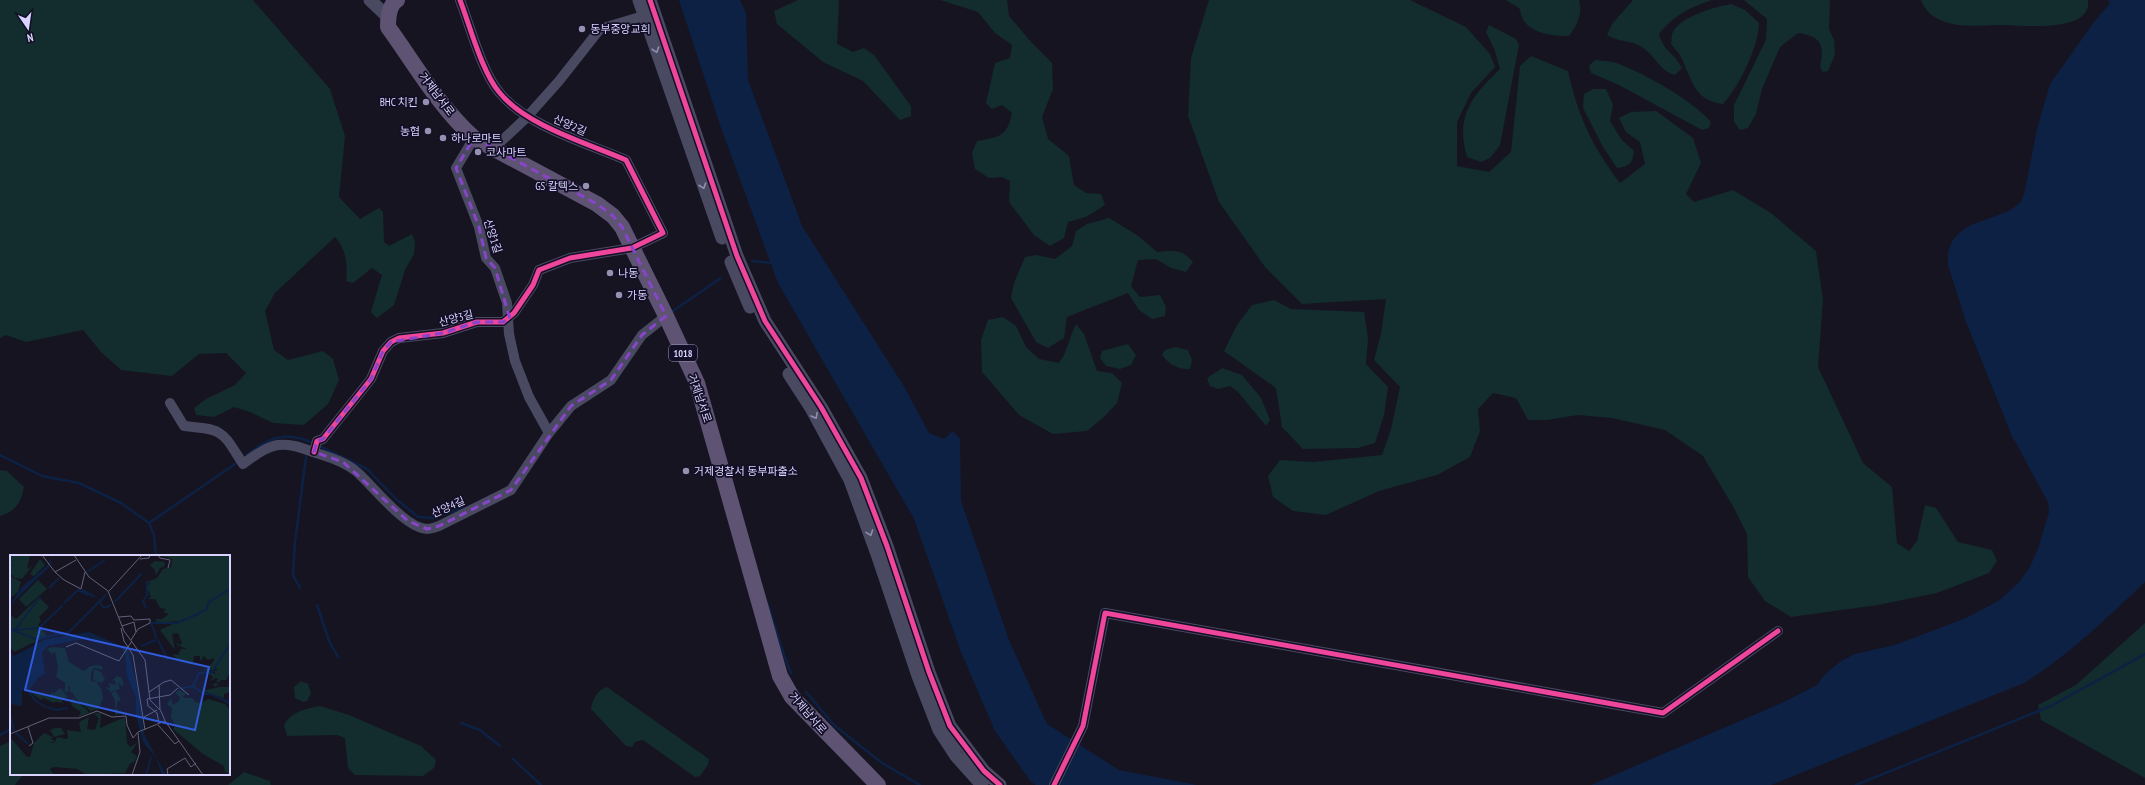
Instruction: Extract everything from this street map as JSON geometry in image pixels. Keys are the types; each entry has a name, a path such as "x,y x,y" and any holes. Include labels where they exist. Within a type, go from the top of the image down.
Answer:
{"main road":[{"path":"388,17 396,0"},
{"name":"거제남서로","path":"388,17 388,27 449,112 474,138 597,204 613,216 622,227 697,383 780,676 792,697 878,785"}],"street":[{"path":"370,0 388,17"},
{"name":"산양2길","path":"460,0 487,71 499,92 526,118 626,160 663,233 632,248"},
{"path":"639,0 650,9 737,256 765,321 821,407 861,478 887,546 929,672 950,726 984,771 1000,785"},
{"path":"494,148 526,118 559,81 600,29 650,9"},
{"path":"650,9 707,198 739,284 758,324 811,408 850,480 877,554 918,676 939,730 956,756 982,785"},
{"name":"산양1길","path":"474,138 456,168 479,227 486,258 495,268 507,303 510,319 509,334 515,361 529,397 549,432"},
{"path":"510,319 533,284 539,270 570,258 632,248"},
{"name":"산양4길","path":"170,403 184,426 214,429 224,434 244,464 256,455 280,443 294,444 343,462 356,472 408,521 427,529 439,526 511,490 549,432 571,406 611,380 642,335 666,316"},
{"name":"산양3길","path":"314,452 318,441 323,439 371,379 383,351 391,342 399,338 443,333 477,322 503,322 510,319"},
{"path":"1054,785 1083,726 1106,613 1663,713 1778,631"}],"highlighted area":[{"path":"474,138 597,204 613,216 622,227 666,316 642,335 611,380 571,406 511,490 439,526 427,529 408,521 343,462 314,452 317,441 323,439 371,379 383,351 391,342 443,333 477,322 503,322 510,319 495,268 486,258 479,227 456,168"}],"green space":[{"path":"0,0 253,0 330,89 345,136 339,197 360,219 379,208 383,212 384,242 389,246 412,234 415,242 414,254 405,270 394,305 377,318 371,312 382,275 372,268 353,283 346,281 347,269 344,252 335,237 275,293 265,311 274,350 288,360 323,351 333,359 339,380 328,404 304,425 273,423 250,412 234,407 214,417 196,415 194,408 206,399 235,385 246,373 226,353 199,354 172,376 121,370 101,352 83,330 26,342 6,335 0,338"},
{"path":"798,0 839,0 837,44 853,52 864,48 874,55 911,106 911,116 900,120 863,81 823,62 777,24 774,11"},
{"path":"940,0 1007,0 1009,16 1032,43 1052,63 1053,89 1042,117 1048,139 1069,156 1074,185 1086,193 1101,194 1105,205 1086,217 1068,222 1064,238 1050,246 1034,235 1009,202 1010,181 1002,177 989,178 975,169 972,153 977,141 996,137 1001,134 1008,127 1010,121 1012,113 1002,105 992,109 986,103 995,63 1010,58 1012,45 995,33 978,12"},
{"path":"1209,0 1410,0 1466,27 1490,54 1495,67 1471,93 1457,122 1457,166 1489,172 1511,152 1520,66 1531,56 1568,71 1576,102 1587,130 1601,156 1620,183 1645,164 1640,142 1626,132 1619,118 1631,112 1656,111 1693,138 1701,163 1686,194 1694,202 1733,190 1771,213 1816,251 1823,300 1818,367 1863,463 1892,487 1897,543 1909,551 1917,541 1925,505 1936,508 1958,542 1992,550 1997,561 1989,573 1937,593 1878,605 1791,617 1765,601 1748,577 1747,534 1734,508 1703,456 1665,430 1612,418 1578,415 1547,420 1528,420 1516,398 1493,393 1478,409 1480,431 1470,457 1437,475 1379,491 1326,515 1293,511 1273,497 1268,476 1280,460 1313,462 1382,455 1391,429 1400,387 1374,360 1381,334 1386,299 1302,304 1265,267 1219,202 1188,116 1191,58"},
{"path":"1506,0 1579,0 1580,15 1577,24 1569,36 1551,35 1533,29 1523,19 1519,8"},
{"path":"1633,0 1712,0 1682,13 1670,22 1659,34 1666,48 1676,58 1682,68 1675,75 1665,70 1645,49 1640,46 1615,39 1607,35 1612,24"},
{"path":"1744,0 1830,0 1829,29 1834,40 1835,55 1828,71 1823,72 1820,67 1822,53 1820,43 1812,36 1798,33 1780,47 1762,89 1756,114 1748,128 1740,130 1734,122 1734,105 1766,40 1767,19"},
{"path":"1921,0 2088,0 2086,11 2079,18 2067,23 2038,26 1965,26 1951,24 1933,16 1927,11"},
{"path":"1731,4 1745,10 1759,23 1756,43 1747,66 1729,97 1723,104 1706,99 1700,94 1692,82 1681,57 1671,44 1673,32 1683,21 1699,13"},
{"path":"1489,25 1516,39 1519,45 1500,145 1490,158 1481,162 1467,157 1463,130 1468,108 1474,98 1481,88 1500,69 1495,51 1486,32"},
{"path":"1595,60 1619,64 1668,89 1693,105 1703,114 1711,122 1709,128 1702,130 1619,85 1591,73 1589,66"},
{"path":"1593,89 1606,89 1613,105 1610,121 1621,139 1634,151 1633,159 1630,164 1625,167 1617,168 1603,147 1583,108 1584,94"},
{"path":"1109,218 1137,235 1157,252 1181,252 1193,262 1186,272 1171,268 1156,259 1138,260 1131,286 1140,297 1160,295 1166,307 1165,316 1152,319 1139,310 1128,293 1067,317 1064,338 1048,348 1036,342 1011,298 1014,283 1025,257 1036,255 1055,259 1072,246 1076,231 1087,224"},
{"path":"1274,300 1291,309 1364,312 1368,338 1366,364 1388,387 1384,415 1375,443 1358,448 1303,449 1282,427 1276,388 1224,351 1237,325 1252,305"},
{"path":"1003,317 1016,326 1026,347 1039,359 1059,363 1076,324 1084,334 1097,371 1112,373 1122,383 1117,403 1104,417 1087,431 1053,434 1019,415 982,372 981,340 988,320"},
{"path":"1128,344 1136,355 1131,365 1120,369 1106,366 1100,358 1102,351"},
{"path":"1175,347 1188,350 1192,360 1190,369 1174,366 1162,355 1165,350"},
{"path":"1222,368 1242,375 1261,398 1270,420 1266,426 1238,392 1230,386 1218,389 1210,386 1207,378"},
{"path":"0,470 7,471 24,487 21,498 16,506 10,512 0,516"},
{"path":"2145,623 2145,778 2041,720 2038,705 2076,685"},
{"path":"301,681 308,684 311,693 307,701 303,702 295,698 294,687"},
{"path":"607,687 709,759 708,765 700,776 695,777 643,740 635,742 632,747 626,746 591,709 596,695"},
{"path":"320,706 349,715 421,746 436,760 434,768 423,776 355,775 348,768 345,738 337,735 287,736 284,725 287,720 299,711"},
{"path":"10,741 10,775 23,775 15,785 0,785 0,746"},
{"path":"244,772 270,781 271,785 228,785"}],"water":[{"path":"679,0 740,0 746,13 748,80 802,226 905,388 929,433 944,439 953,431 960,439 961,501 1009,640 1047,724 1119,770 1197,785 1036,785 1031,782 995,731 961,652 914,519 778,283 720,125"},
{"path":"2113,0 2145,0 2145,582 2072,649 2024,683 1771,785 1591,785 1784,702 1817,685 1826,673 1841,661 1855,654 1895,645 1966,618 2000,600 2020,581 2030,567 2039,546 2049,512 2048,502 2012,436 1966,322 1948,265 1948,252 1952,241 1960,232 1971,225 2009,211 2020,203 2024,195 2037,129 2050,84 2094,22"}],"waterway":[{"path":"752,261 773,263"},
{"path":"670,313 721,278"},
{"path":"247,455 270,440 278,438 294,437 313,443"},
{"path":"319,446 367,469 396,499 418,517 434,518 463,508"},
{"path":"0,455 42,476 79,483 121,503 149,523 238,462"},
{"path":"300,588 293,575 295,542 306,457"},
{"path":"149,523 154,535 156,555"},
{"path":"767,602 791,673"},
{"path":"317,605 329,641 338,657"},
{"path":"1856,785 2051,706 2145,654"},
{"path":"806,692 835,726 882,763 920,785"},
{"path":"461,723 480,730 500,746"},
{"path":"0,735 10,730"},
{"path":"513,759 541,785"}],"cycle path":[{"path":"314,452 317,441 323,439 371,379 383,351 391,342 399,338 443,333 477,322 503,322 514,313 533,285 539,270 570,258 632,248 663,233 626,160 541,124 525,115 499,92 487,73 460,0"},
{"path":"650,0 737,256 765,321 821,407 861,478 887,546 929,672 950,726 984,771 1000,785"},
{"path":"1054,785 1083,726 1105,613 1663,713 1778,631"}],"place":[{"name":"동부중앙교회","path":"582,29"},
{"name":"BHC 치킨","path":"426,102"},
{"name":"농협","path":"428,131"},
{"name":"하나로마트","path":"443,138"},
{"name":"코사마트","path":"478,152"},
{"name":"GS 칼텍스","path":"586,186"},
{"name":"나동","path":"610,273"},
{"name":"가동","path":"619,295"},
{"name":"거제경찰서 동부파출소","path":"686,471"}]}
